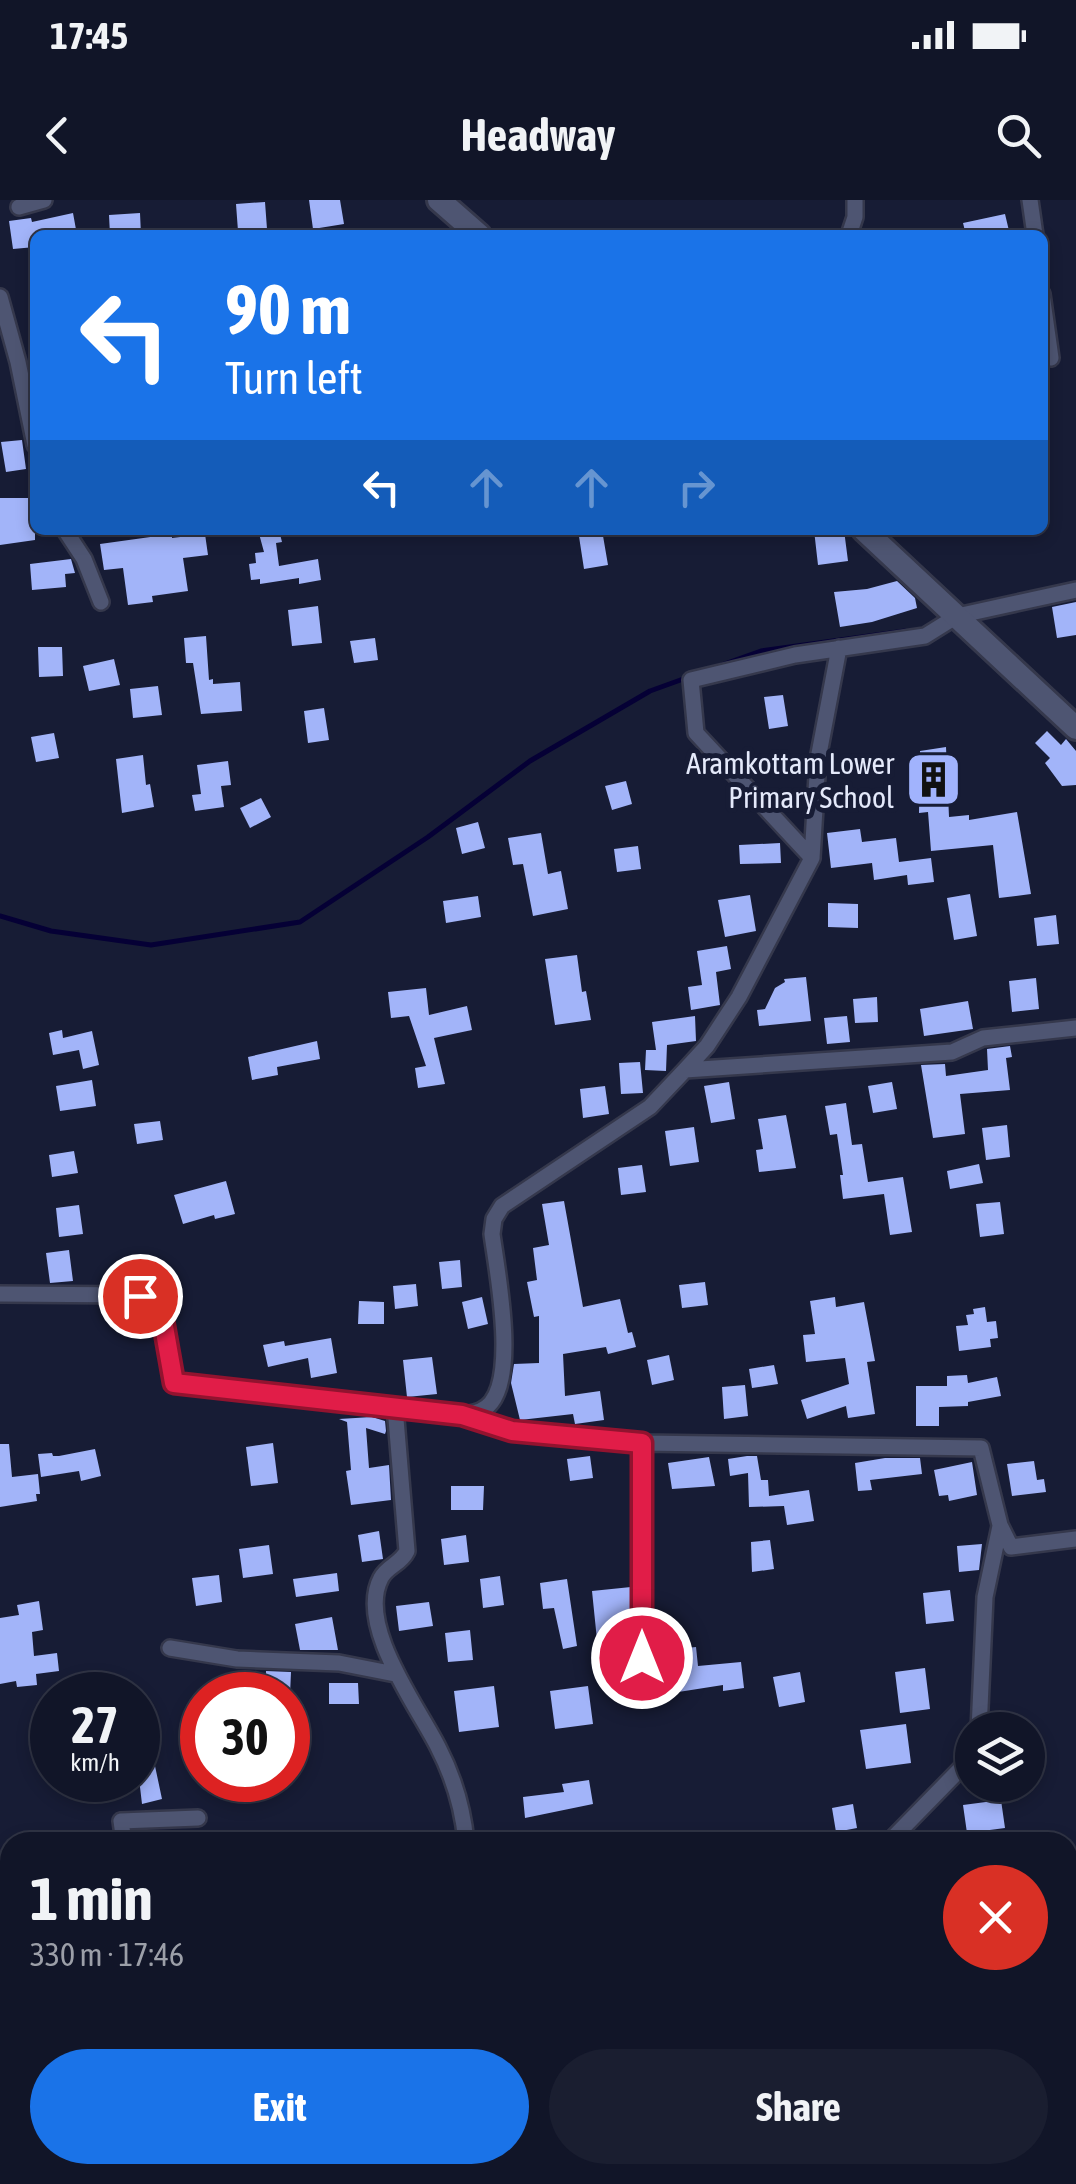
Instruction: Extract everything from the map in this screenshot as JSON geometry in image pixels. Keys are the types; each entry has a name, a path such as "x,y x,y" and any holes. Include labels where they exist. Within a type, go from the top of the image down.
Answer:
{"main road":[{"path":"440,200 473,230"},
{"path":"869,535 1076,728"}],"street":[{"path":"19,206 44,200"},
{"path":"851,230 855,200"},
{"path":"1030,200 1033,230"},
{"path":"0,297 30,421"},
{"path":"1048,337 1051,358"},
{"path":"68,535 84,559 102,602"},
{"path":"812,858 696,733 691,680 795,655 925,636 957,616 1076,590"},
{"path":"462,1415 495,1402 500,1390 504,1336 492,1234 494,1219 502,1206 650,1106 685,1070 740,997 812,858 818,759 839,648"},
{"path":"685,1070 952,1052 983,1038 1076,1028"},
{"path":"0,1294 140,1296 162,1315 174,1383 462,1415 512,1431 642,1443 980,1448 1000,1525 1011,1548 1076,1540"},
{"path":"394,1407 407,1551 381,1576 376,1595 378,1626 395,1674 439,1748 462,1805 465,1832"},
{"path":"642,1443 642,1694"},
{"path":"979,1712 985,1597 1000,1525"},
{"path":"170,1648 237,1659 340,1663 395,1674"},
{"path":"899,1832 955,1774"},
{"path":"123,1832 121,1821 198,1818"}],"building":[{"path":"309,200 340,200 344,224 313,229"},
{"path":"265,202 267,229 238,230 236,204"},
{"path":"73,213 76,230 30,230 30,247 13,249 9,221 31,218 32,222"},
{"path":"140,213 141,230 110,230 109,215"},
{"path":"1005,214 1009,230 965,230 963,223"},
{"path":"22,440 26,469 6,472 1,442"},
{"path":"0,498 30,498 30,535 35,535 35,540 0,545"},
{"path":"165,535 205,535 208,555 183,558 188,591 152,596 153,602 128,605 123,568 104,570 100,544"},
{"path":"259,535 280,535 282,542 276,543 279,566 318,559 321,580 299,584 299,578 260,584 260,579 251,580 249,564 256,563 255,553 264,552"},
{"path":"579,535 603,535 608,565 584,569"},
{"path":"815,535 845,535 848,561 818,565"},
{"path":"71,559 75,573 65,574 66,587 32,590 30,564"},
{"path":"897,581 915,598 917,608 840,627 834,592"},
{"path":"1076,602 1076,635 1057,638 1052,607"},
{"path":"318,606 322,643 292,646 288,610"},
{"path":"206,636 209,680 213,679 213,684 240,682 242,711 201,714 193,663 186,663 184,638"},
{"path":"375,638 378,660 354,663 350,641"},
{"path":"38,647 62,647 63,676 39,677"},
{"path":"114,659 120,685 89,691 83,666"},
{"path":"158,686 162,715 133,718 130,689"},
{"path":"783,695 788,726 769,729 764,697"},
{"path":"324,708 329,740 308,743 304,711"},
{"path":"1047,731 1061,745 1066,739 1076,751 1076,785 1062,786 1045,763 1050,758 1035,743"},
{"path":"54,733 59,758 36,762 31,737"},
{"path":"946,747 949,817 969,815 969,820 1017,812 1031,894 999,898 993,845 931,851 928,812 919,813 920,751"},
{"path":"143,755 146,785 150,784 154,807 122,813 116,759"},
{"path":"228,761 231,785 221,786 224,807 195,811 192,795 201,794 197,765"},
{"path":"626,781 632,804 612,810 605,786"},
{"path":"261,798 271,817 250,828 240,808"},
{"path":"478,822 485,848 462,854 456,828"},
{"path":"860,829 862,842 896,838 899,862 931,858 934,882 908,885 907,875 874,880 872,863 831,868 827,833"},
{"path":"541,833 548,874 561,871 568,909 533,916 523,864 513,865 508,838"},
{"path":"780,843 781,863 740,864 739,845"},
{"path":"638,846 641,869 617,872 614,849"},
{"path":"970,894 977,936 954,940 947,898"},
{"path":"750,895 756,931 725,937 718,900"},
{"path":"478,896 481,917 446,923 443,901"},
{"path":"828,903 858,904 858,928 828,927"},
{"path":"1056,915 1059,944 1037,946 1034,918"},
{"path":"727,946 731,969 716,972 720,1005 691,1010 688,987 702,985 697,951"},
{"path":"577,955 591,1020 555,1025 545,959"},
{"path":"806,977 811,1021 759,1026 757,1010 765,1009 775,988 784,979"},
{"path":"1036,978 1039,1009 1012,1012 1009,981"},
{"path":"426,988 429,1015 467,1006 472,1030 434,1038 445,1084 418,1088 415,1068 426,1066 409,1016 391,1018 388,992"},
{"path":"877,997 878,1022 855,1023 853,999"},
{"path":"968,1001 973,1029 924,1036 920,1009"},
{"path":"695,1016 696,1041 667,1045 666,1071 645,1070 646,1050 656,1050 652,1022"},
{"path":"847,1016 850,1042 827,1044 824,1018"},
{"path":"62,1030 63,1038 92,1031 99,1065 83,1069 79,1050 53,1055 49,1033"},
{"path":"317,1041 320,1059 277,1067 278,1075 252,1080 248,1057"},
{"path":"1010,1046 1012,1057 1006,1058 1010,1090 960,1094 965,1134 933,1138 921,1065 945,1064 946,1076 988,1070 987,1049"},
{"path":"640,1062 643,1093 621,1094 619,1063"},
{"path":"92,1080 96,1106 60,1111 56,1086"},
{"path":"729,1082 735,1119 711,1123 704,1086"},
{"path":"892,1082 897,1109 873,1113 868,1086"},
{"path":"605,1086 609,1114 583,1118 580,1089"},
{"path":"846,1103 852,1145 862,1144 868,1182 903,1177 912,1232 890,1235 884,1194 843,1199 837,1134 830,1135 825,1106"},
{"path":"786,1115 796,1168 759,1172 756,1150 763,1149 758,1119"},
{"path":"160,1121 163,1140 137,1144 134,1124"},
{"path":"1007,1125 1010,1157 986,1160 982,1128"},
{"path":"694,1127 699,1162 670,1166 665,1131"},
{"path":"74,1151 78,1173 52,1177 49,1155"},
{"path":"979,1164 983,1183 950,1189 947,1171"},
{"path":"642,1165 646,1192 621,1195 618,1168"},
{"path":"226,1181 235,1214 183,1224 174,1195"},
{"path":"564,1201 583,1307 620,1299 628,1333 632,1332 636,1347 608,1354 606,1347 563,1354 565,1396 600,1391 604,1420 575,1424 573,1414 520,1420 511,1383 514,1364 539,1363 539,1316 534,1317 527,1282 537,1280 533,1248 549,1245 542,1204"},
{"path":"1000,1202 1004,1234 980,1237 976,1204"},
{"path":"79,1205 83,1234 59,1237 56,1208"},
{"path":"69,1250 73,1281 50,1283 46,1253"},
{"path":"141,1255 146,1280 127,1284 122,1258"},
{"path":"460,1260 462,1287 442,1289 439,1262"},
{"path":"705,1282 708,1305 682,1308 679,1285"},
{"path":"416,1284 418,1306 395,1309 393,1286"},
{"path":"482,1297 488,1324 468,1329 462,1302"},
{"path":"835,1297 836,1307 864,1302 875,1361 867,1362 875,1414 848,1418 846,1406 807,1419 801,1400 849,1384 845,1358 806,1362 803,1335 815,1334 810,1301"},
{"path":"359,1301 384,1302 384,1324 358,1324"},
{"path":"985,1307 987,1322 996,1321 998,1338 990,1339 991,1347 959,1351 956,1326 968,1325 966,1315"},
{"path":"331,1338 337,1373 311,1378 308,1358 268,1367 263,1345 284,1341 285,1346"},
{"path":"669,1355 674,1380 652,1385 647,1360"},
{"path":"432,1357 437,1394 407,1397 403,1360"},
{"path":"774,1365 778,1384 752,1388 749,1369"},
{"path":"967,1375 968,1383 997,1377 1001,1396 968,1402 968,1406 939,1407 939,1426 916,1426 916,1386 947,1386 947,1376"},
{"path":"745,1385 748,1416 724,1419 722,1387"},
{"path":"372,1417 385,1421 386,1431 385,1434 366,1428 369,1468 389,1465 391,1500 351,1505 346,1471 351,1470 347,1422 339,1419"},
{"path":"273,1443 278,1483 251,1486 246,1447"},
{"path":"0,1444 9,1444 12,1477 38,1474 37,1501 0,1507"},
{"path":"95,1449 101,1476 81,1481 79,1471 41,1477 38,1454 59,1456"},
{"path":"590,1456 593,1478 570,1481 567,1459"},
{"path":"757,1456 761,1480 768,1480 769,1496 809,1490 814,1521 787,1525 784,1506 749,1507 748,1473 730,1476 728,1459"},
{"path":"709,1457 715,1486 672,1489 668,1463"},
{"path":"920,1458 922,1474 870,1480 872,1490 858,1491 855,1463"},
{"path":"1034,1461 1037,1480 1044,1479 1046,1492 1012,1496 1007,1464"},
{"path":"972,1462 977,1495 949,1501 948,1495 939,1496 934,1470"},
{"path":"451,1486 484,1486 483,1510 451,1510"},
{"path":"379,1531 383,1559 362,1562 358,1535"},
{"path":"466,1535 469,1562 444,1565 441,1539"},
{"path":"770,1540 774,1569 752,1572 751,1542"},
{"path":"982,1544 979,1570 959,1572 957,1546"},
{"path":"269,1545 273,1574 243,1578 239,1549"},
{"path":"337,1573 339,1591 296,1597 293,1579"},
{"path":"219,1575 222,1602 196,1606 192,1578"},
{"path":"500,1576 504,1605 483,1608 480,1579"},
{"path":"567,1579 577,1646 563,1649 554,1608 543,1609 540,1583"},
{"path":"631,1587 631,1638 597,1640 592,1591"},
{"path":"950,1590 954,1621 926,1624 923,1593"},
{"path":"39,1601 43,1630 32,1632 34,1656 57,1653 59,1671 30,1672 30,1686 17,1687 16,1681 0,1684 0,1618 19,1615 17,1605"},
{"path":"429,1602 433,1626 399,1631 396,1606"},
{"path":"332,1617 338,1650 300,1650 295,1624"},
{"path":"470,1630 473,1660 448,1662 445,1633"},
{"path":"696,1647 698,1666 741,1662 744,1688 723,1691 723,1685 672,1693 668,1650"},
{"path":"925,1668 930,1709 900,1713 895,1672"},
{"path":"800,1672 805,1702 779,1707 773,1677"},
{"path":"329,1683 358,1683 359,1704 329,1704"},
{"path":"494,1686 499,1727 459,1732 454,1691"},
{"path":"588,1686 593,1724 555,1729 550,1691"},
{"path":"906,1724 911,1763 866,1769 860,1730"},
{"path":"589,1780 593,1804 525,1818 523,1797 564,1792 562,1784"},
{"path":"1001,1802 1005,1828 967,1832 963,1805"},
{"path":"853,1804 857,1828 836,1832 832,1808"}],"waterway":[{"path":"716,667 761,651 905,631"},
{"path":"0,916 51,931 151,945 300,922 428,837 530,761 650,691 686,678"}],"place":[{"name":"Aramkottam Lower Primary School","path":"933,780"}],"route":[{"path":"140,1296 162,1315 174,1383 462,1415 512,1431 642,1443 642,1658"}]}
